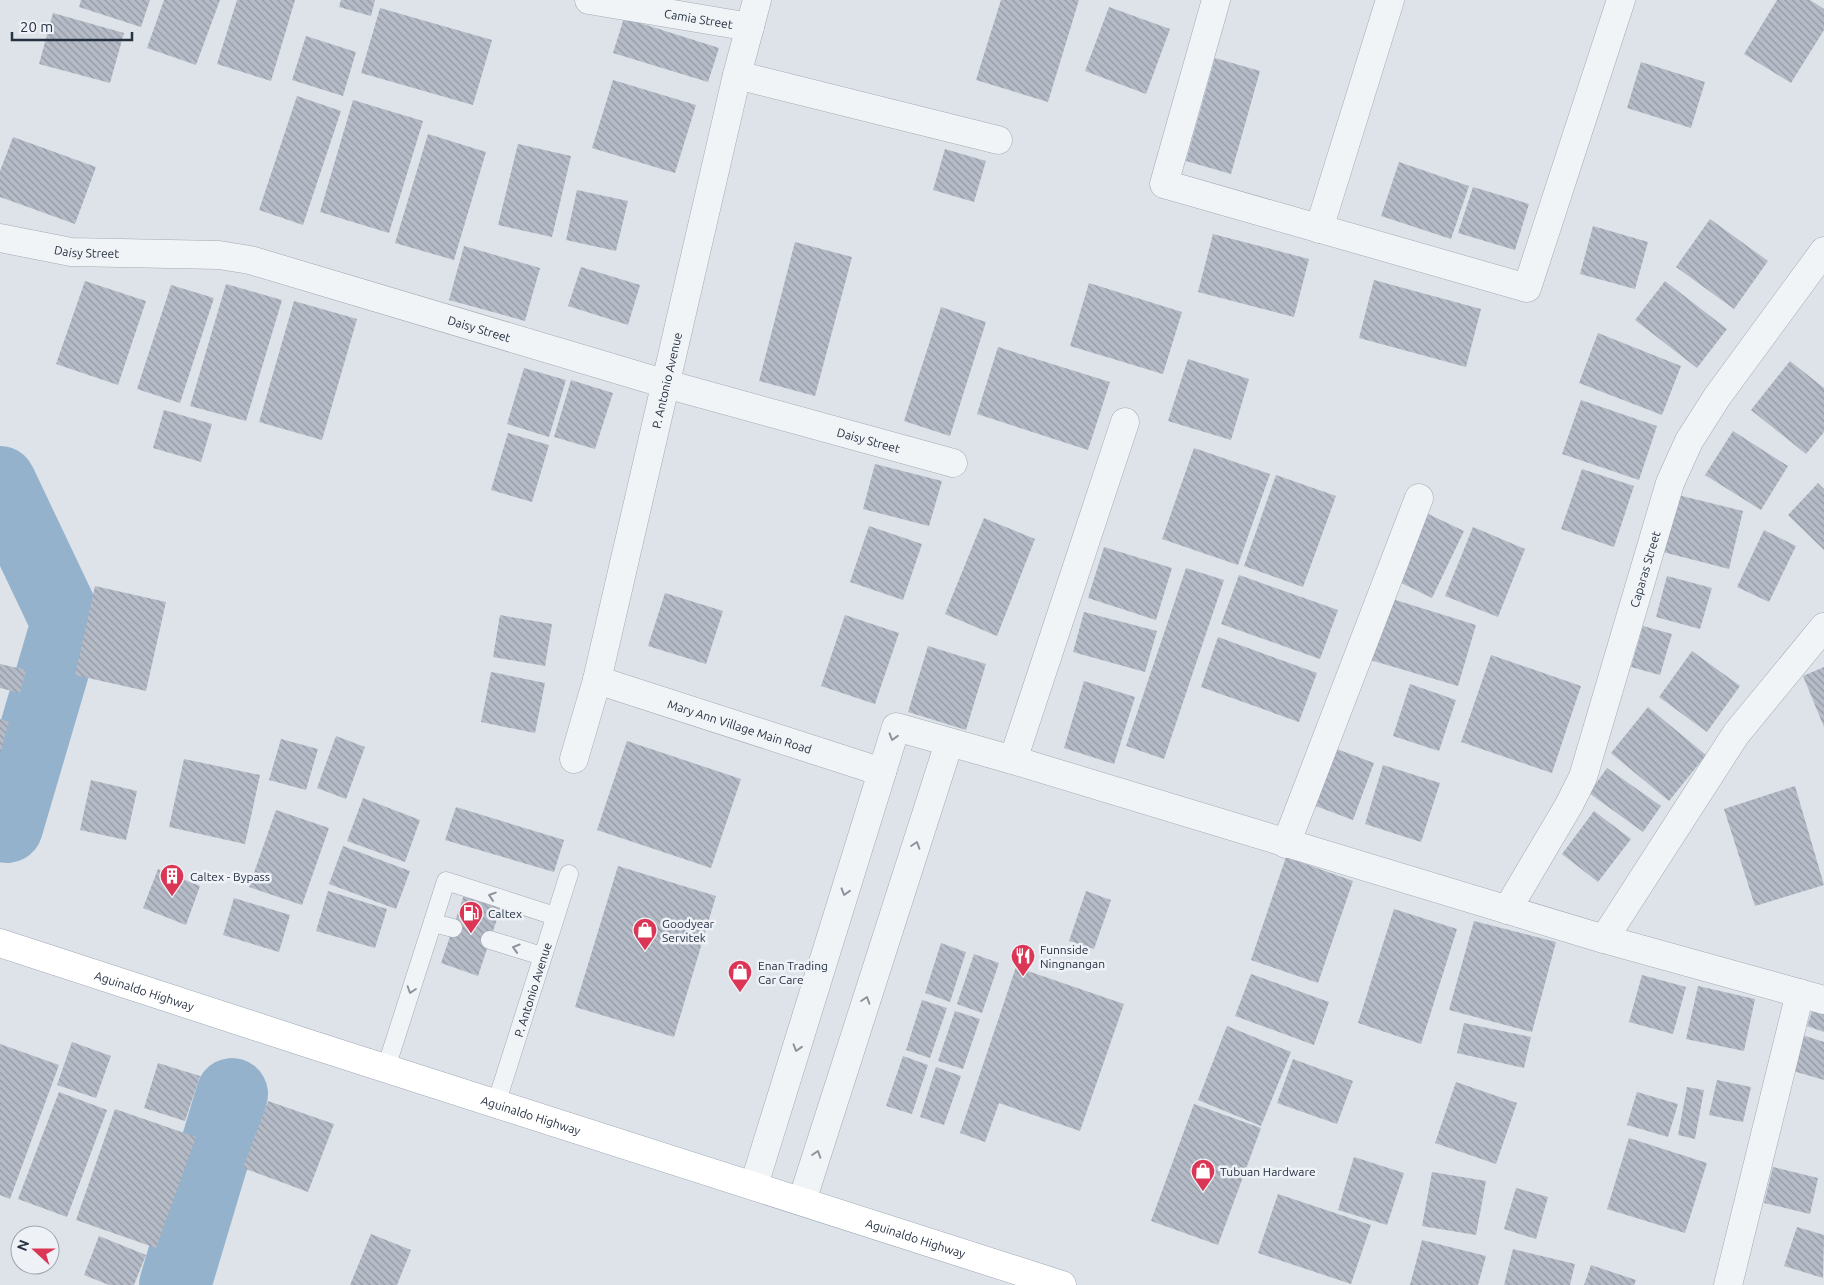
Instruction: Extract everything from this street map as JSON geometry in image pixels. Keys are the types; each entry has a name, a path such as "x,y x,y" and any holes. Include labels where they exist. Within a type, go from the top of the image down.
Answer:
{"main road":[{"name":"Aguinaldo Highway","path":"0,943 496,1104 754,1185 1005,1276 1062,1285"}],"street":[{"name":"Camia Street","path":"589,0 750,28"},
{"name":"P. Antonio Avenue","path":"574,759 597,680 737,75 757,0"},
{"path":"1216,0 1164,184 1527,288 1621,0"},
{"path":"1319,229 1390,0"},
{"path":"737,75 998,140"},
{"name":"Daisy Street","path":"0,238 71,252 220,255 250,260 666,384 953,463"},
{"name":"Caparas Street","path":"1507,910 1569,805 1583,777 1670,483 1689,441 1717,397 1824,250"},
{"path":"1013,760 1125,422"},
{"path":"1286,844 1419,498"},
{"path":"1604,940 1736,734 1824,627"},
{"name":"Mary Ann Village Main Road","path":"597,680 882,772"},
{"path":"754,1185 896,727 1013,760 1604,940 1812,996 1728,1285"},
{"path":"802,1201 949,743"}],"lane":[{"name":"P. Antonio Avenue","path":"496,1104 569,874"},
{"path":"386,1068 446,881 555,916"},
{"path":"433,923 453,928"},
{"path":"490,940 542,956"}],"building":[{"path":"81,0 150,0 141,27 79,7"},
{"path":"164,0 220,0 196,65 147,48"},
{"path":"237,0 295,0 271,81 217,64"},
{"path":"341,0 375,0 371,16 339,7"},
{"path":"1001,0 1079,0 1048,102 976,80"},
{"path":"1777,0 1810,0 1824,9 1824,30 1791,83 1744,54"},
{"path":"1109,7 1170,29 1146,94 1085,71"},
{"path":"380,8 492,40 473,105 361,73"},
{"path":"53,13 124,33 110,83 39,64"},
{"path":"624,18 719,48 708,82 613,53"},
{"path":"306,36 356,52 343,96 292,80"},
{"path":"1215,58 1260,71 1231,174 1186,161"},
{"path":"1641,62 1705,82 1691,128 1627,108"},
{"path":"613,80 696,105 675,173 592,148"},
{"path":"297,96 341,111 303,225 259,210"},
{"path":"353,100 423,121 389,233 320,212"},
{"path":"428,134 486,152 454,260 395,243"},
{"path":"13,137 96,167 75,224 0,197 0,171"},
{"path":"518,144 571,156 552,237 498,225"},
{"path":"945,149 986,161 974,202 933,190"},
{"path":"1399,162 1469,186 1451,239 1381,216"},
{"path":"1473,187 1529,204 1515,250 1458,233"},
{"path":"577,190 628,201 616,251 566,240"},
{"path":"1710,219 1768,261 1734,309 1676,267"},
{"path":"1593,226 1648,242 1635,289 1580,274"},
{"path":"1213,234 1309,259 1294,317 1198,292"},
{"path":"795,242 852,257 815,396 759,381"},
{"path":"464,246 540,268 525,321 449,300"},
{"path":"581,267 640,285 628,325 568,306"},
{"path":"1374,280 1481,309 1466,367 1359,338"},
{"path":"85,281 146,301 118,385 56,364"},
{"path":"1665,281 1727,329 1697,368 1635,320"},
{"path":"1089,283 1182,312 1163,374 1070,346"},
{"path":"226,284 282,300 246,421 190,406"},
{"path":"171,285 214,298 180,403 137,389"},
{"path":"294,301 357,319 322,440 259,422"},
{"path":"941,307 986,322 950,436 904,421"},
{"path":"1598,333 1681,366 1662,415 1579,383"},
{"path":"998,347 1110,382 1088,450 977,414"},
{"path":"1188,359 1249,379 1231,440 1168,421"},
{"path":"1790,361 1824,388 1824,432 1806,454 1751,410"},
{"path":"524,368 566,380 549,437 507,424"},
{"path":"571,380 613,393 595,449 554,437"},
{"path":"1581,400 1657,426 1639,480 1562,454"},
{"path":"164,410 212,424 201,462 153,448"},
{"path":"1733,431 1788,466 1761,510 1705,475"},
{"path":"508,433 549,445 532,502 491,490"},
{"path":"1194,448 1270,474 1238,565 1162,539"},
{"path":"875,464 942,481 929,526 863,509"},
{"path":"1582,469 1634,486 1614,547 1561,529"},
{"path":"1276,475 1336,496 1303,587 1244,566"},
{"path":"1818,483 1824,489 1824,550 1788,515"},
{"path":"1678,495 1743,511 1729,569 1663,552"},
{"path":"1422,511 1464,531 1432,598 1391,578"},
{"path":"984,518 1035,539 997,636 945,614"},
{"path":"869,526 922,544 903,600 850,582"},
{"path":"1473,527 1525,549 1498,617 1445,596"},
{"path":"1764,530 1796,546 1769,602 1737,587"},
{"path":"1104,547 1172,568 1156,620 1088,598"},
{"path":"1186,568 1224,580 1164,759 1126,746"},
{"path":"1239,575 1338,610 1320,659 1221,624"},
{"path":"1667,576 1712,588 1700,629 1656,617"},
{"path":"95,586 166,602 146,691 75,675"},
{"path":"665,593 723,611 706,664 648,646"},
{"path":"1386,597 1476,625 1458,686 1367,659"},
{"path":"1084,612 1157,631 1145,672 1073,652"},
{"path":"500,615 552,624 545,666 493,657"},
{"path":"845,615 899,633 875,704 821,686"},
{"path":"1643,626 1672,634 1660,675 1631,667"},
{"path":"1218,637 1317,673 1299,722 1201,687"},
{"path":"928,646 986,664 966,730 908,712"},
{"path":"1692,651 1740,686 1707,732 1659,697"},
{"path":"1491,655 1581,686 1552,773 1461,742"},
{"path":"0,664 26,670 20,693 0,688"},
{"path":"1824,667 1824,727 1803,676"},
{"path":"491,672 545,683 535,733 481,722"},
{"path":"1084,681 1135,697 1114,764 1064,748"},
{"path":"1410,684 1456,700 1439,751 1393,736"},
{"path":"1648,707 1706,755 1669,801 1611,753"},
{"path":"0,719 9,722 1,751 0,751"},
{"path":"336,736 365,747 346,799 317,788"},
{"path":"281,739 318,749 306,790 269,780"},
{"path":"627,741 741,779 711,868 597,830"},
{"path":"1334,748 1374,763 1353,820 1313,805"},
{"path":"184,759 260,775 245,844 169,827"},
{"path":"1383,765 1440,783 1421,842 1365,824"},
{"path":"1607,768 1661,806 1643,832 1589,793"},
{"path":"91,780 137,791 126,840 80,830"},
{"path":"1795,786 1824,885 1755,906 1724,809"},
{"path":"363,798 420,820 405,862 347,841"},
{"path":"456,807 564,840 554,872 445,840"},
{"path":"276,810 329,828 302,905 249,887"},
{"path":"1594,811 1631,839 1598,882 1562,854"},
{"path":"343,846 410,871 396,909 329,884"},
{"path":"1286,857 1353,881 1318,983 1251,960"},
{"name":"Goodyear Servitek","path":"618,866 716,896 674,1037 575,1007"},
{"name":"Caltex - Bypass","path":"158,869 200,886 186,925 143,908"},
{"path":"328,891 387,909 375,948 316,931"},
{"path":"1086,891 1111,900 1094,949 1069,941"},
{"name":"Caltex","path":"465,892 502,904 478,976 441,963"},
{"path":"234,898 290,915 279,952 223,935"},
{"path":"1394,909 1457,929 1421,1044 1358,1023"},
{"path":"1474,921 1556,942 1532,1032 1449,1010"},
{"path":"941,943 966,952 950,1002 925,993"},
{"path":"974,954 999,963 982,1013 957,1004"},
{"path":"1016,967 1124,1004 1080,1131 999,1103 985,1142 960,1133"},
{"path":"1251,974 1329,1002 1314,1045 1235,1016"},
{"path":"1642,975 1686,987 1673,1034 1629,1022"},
{"path":"1698,986 1755,999 1744,1051 1686,1039"},
{"path":"1819,991 1824,993 1824,1032 1807,1026"},
{"path":"922,1000 947,1008 930,1058 906,1050"},
{"path":"955,1011 980,1019 963,1069 938,1061"},
{"path":"1464,1023 1531,1037 1524,1068 1457,1053"},
{"path":"1227,1026 1291,1052 1261,1126 1198,1100"},
{"path":"1796,1033 1824,1042 1824,1080 1786,1069"},
{"path":"72,1042 111,1056 96,1098 57,1085"},
{"path":"0,1044 59,1065 10,1199 0,1195"},
{"path":"903,1056 928,1065 912,1114 886,1106"},
{"path":"1293,1059 1353,1081 1337,1124 1277,1103"},
{"path":"158,1063 200,1076 185,1121 144,1108"},
{"path":"936,1067 961,1076 944,1125 920,1117"},
{"path":"1717,1080 1751,1087 1743,1122 1709,1115"},
{"path":"1456,1082 1517,1103 1496,1164 1435,1143"},
{"path":"1687,1087 1704,1090 1695,1139 1678,1135"},
{"path":"59,1092 107,1110 67,1217 18,1199"},
{"path":"1637,1092 1678,1104 1668,1137 1627,1125"},
{"path":"268,1101 334,1124 308,1192 243,1168"},
{"path":"1194,1104 1261,1128 1218,1245 1151,1221"},
{"path":"115,1109 196,1137 156,1248 76,1220"},
{"path":"1629,1138 1707,1163 1685,1233 1607,1209"},
{"path":"1354,1157 1404,1173 1387,1225 1338,1210"},
{"path":"1773,1167 1818,1178 1810,1214 1764,1203"},
{"path":"1432,1172 1486,1181 1476,1235 1422,1226"},
{"path":"1516,1188 1548,1197 1536,1239 1504,1229"},
{"path":"1278,1194 1371,1225 1351,1284 1258,1253"},
{"path":"1797,1227 1824,1235 1823,1278 1784,1266"},
{"path":"371,1234 411,1250 397,1285 350,1285"},
{"path":"99,1236 146,1255 134,1285 109,1285 84,1275"},
{"path":"1422,1240 1486,1256 1478,1285 1410,1285"},
{"path":"1513,1249 1575,1264 1570,1285 1504,1285"},
{"path":"1591,1265 1636,1280 1634,1285 1584,1285"}],"waterway":[{"path":"0,482 67,623 7,827"},
{"path":"175,1285 232,1094"}],"place":[{"name":"Caltex - Bypass","path":"172,897"},
{"name":"Caltex","path":"471,934"},
{"name":"Goodyear Servitek","path":"645,951"},
{"name":"Funnside Ningnangan","path":"1023,977"},
{"name":"Enan Trading Car Care","path":"740,993"},
{"name":"Tubuan Hardware","path":"1203,1192"}]}
